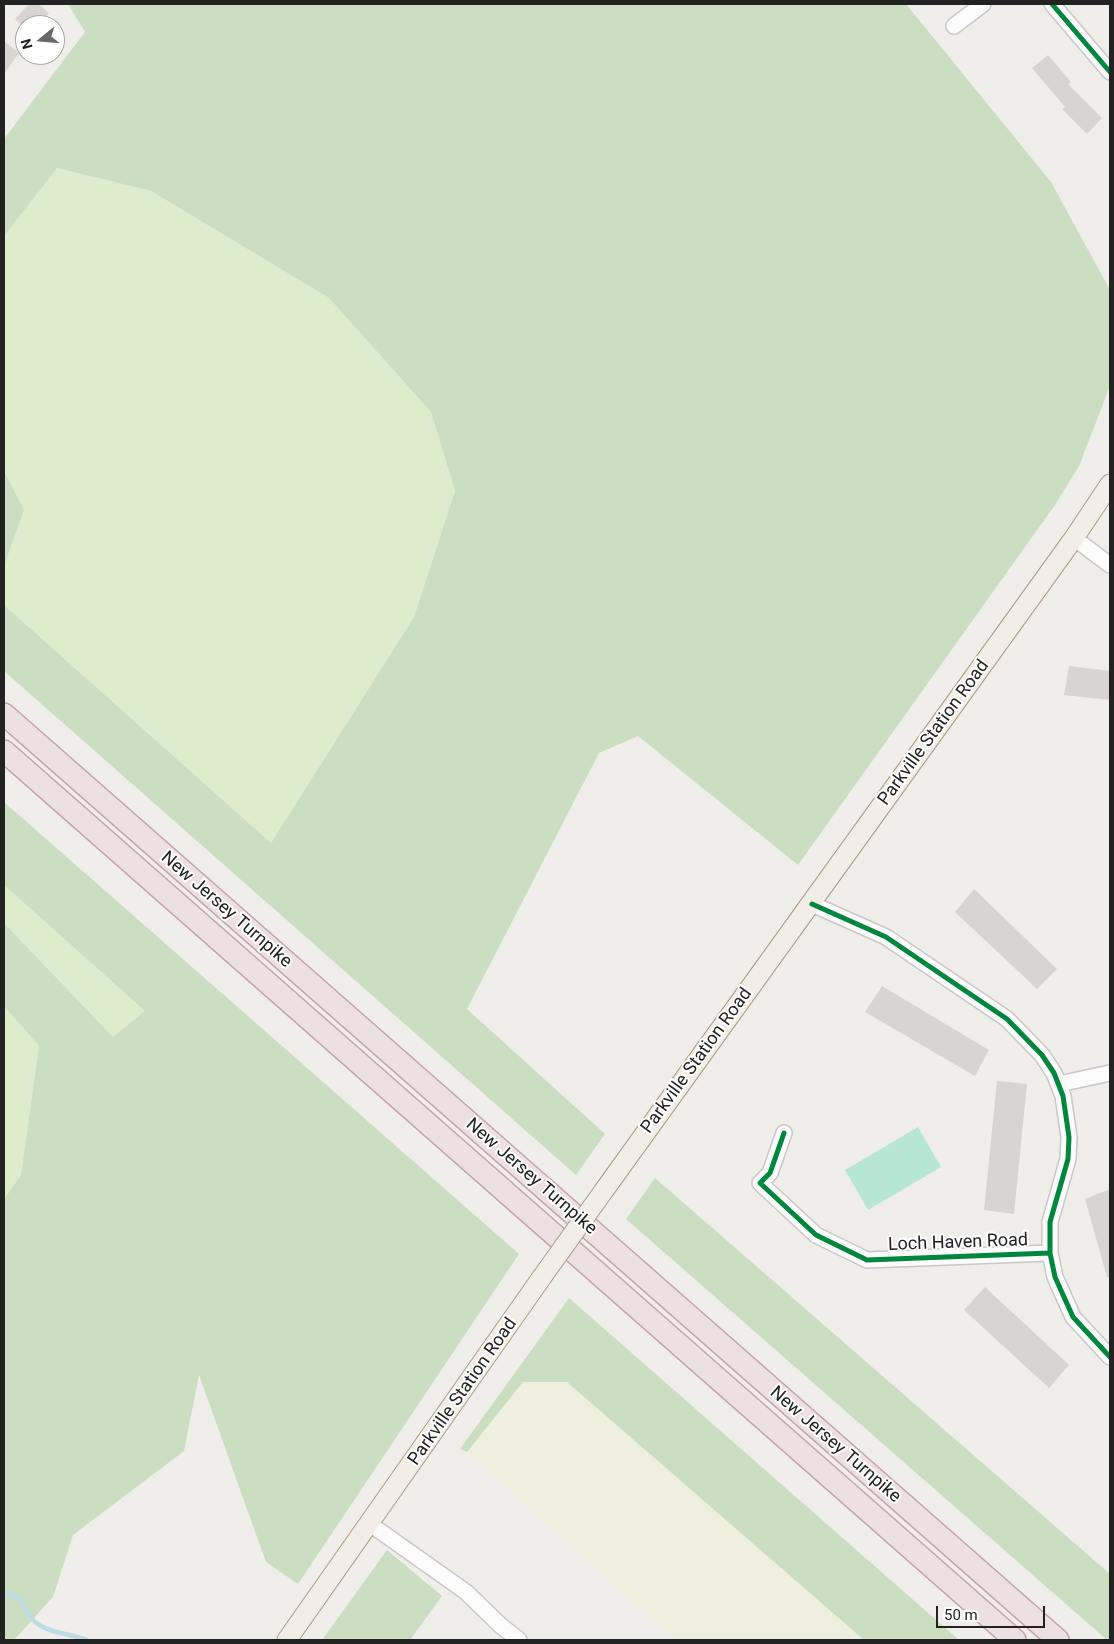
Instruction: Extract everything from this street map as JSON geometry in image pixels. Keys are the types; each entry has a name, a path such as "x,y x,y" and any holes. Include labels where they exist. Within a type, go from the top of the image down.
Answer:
{"highway":[{"name":"New Jersey Turnpike","path":"4,714 1058,1640"},
{"name":"New Jersey Turnpike","path":"4,751 1015,1640"}],"main road":[{"name":"Parkville Station Road","path":"287,1640 542,1277 812,904 1074,538 1110,484"}],"street":[{"path":"954,26 983,4"},
{"path":"1052,4 1110,72"},
{"path":"1074,538 1110,565"},
{"path":"812,904 886,937 1007,1019 1042,1055 1059,1084 1068,1117 1068,1159 1050,1222 1050,1253 1055,1277 1073,1317 1110,1357"},
{"path":"1059,1084 1110,1074"},
{"name":"Loch Haven Road","path":"784,1134 770,1173 760,1183 816,1235 867,1260 1050,1253"},
{"path":"370,1524 466,1592 500,1625 520,1640"}],"green space":[{"path":"68,4 906,4 1051,182 1110,290 1110,386 1079,466 1055,505 798,865 638,736 599,753 467,1009 605,1134 576,1175 4,671 4,605 271,843 414,617 455,491 431,412 329,298 151,191 57,168 4,236 4,139 60,65 65,65 65,58 85,32"},
{"path":"56,168 151,191 329,298 431,412 455,491 414,617 271,843 4,605 4,566 24,510 4,471 4,236"},
{"path":"4,471 24,510 4,566"},
{"path":"4,802 519,1254 298,1584 266,1562 199,1375 184,1451 73,1535 53,1597 14,1640 4,1640 4,1199 21,1175 39,1046 4,1006 4,923 113,1037 145,1011 4,885"},
{"path":"4,885 145,1011 113,1037 4,923"},
{"path":"4,1006 39,1046 21,1175 4,1199"},
{"path":"918,1127 941,1167 868,1210 845,1170"},
{"path":"655,1178 1110,1574 1110,1640 1107,1640 626,1219"},
{"path":"569,1298 959,1640 864,1640 567,1382 523,1382 467,1452 460,1449"},
{"path":"523,1382 567,1382 864,1640 675,1640 467,1452"},
{"path":"387,1550 442,1596 410,1640 322,1640"}],"building":[{"path":"29,4 39,4 49,13 47,15 19,15"},
{"path":"4,41 15,50 15,59 4,74"},
{"path":"1048,55 1071,82 1068,84 1102,118 1087,134 1062,109 1065,107 1032,68"},
{"path":"1069,666 1110,671 1110,700 1064,695"},
{"path":"974,889 1057,969 1037,989 955,912"},
{"path":"882,986 989,1050 975,1076 865,1012"},
{"path":"997,1081 1027,1084 1014,1214 984,1210"},
{"path":"1110,1189 1110,1277 1107,1277 1085,1199"},
{"path":"985,1287 1069,1365 1049,1388 964,1310"}],"waterway":[{"path":"4,1593 19,1599 35,1622 41,1626 52,1631 87,1640"}],"cycle path":[{"path":"1052,4 1110,72"},
{"path":"812,904 886,937 1007,1019 1042,1055 1054,1073 1063,1096 1069,1137 1068,1159 1050,1222 1050,1253 1055,1277 1073,1317 1110,1357"},
{"path":"784,1133 770,1173 760,1183 816,1235 867,1260 1050,1253"}]}
